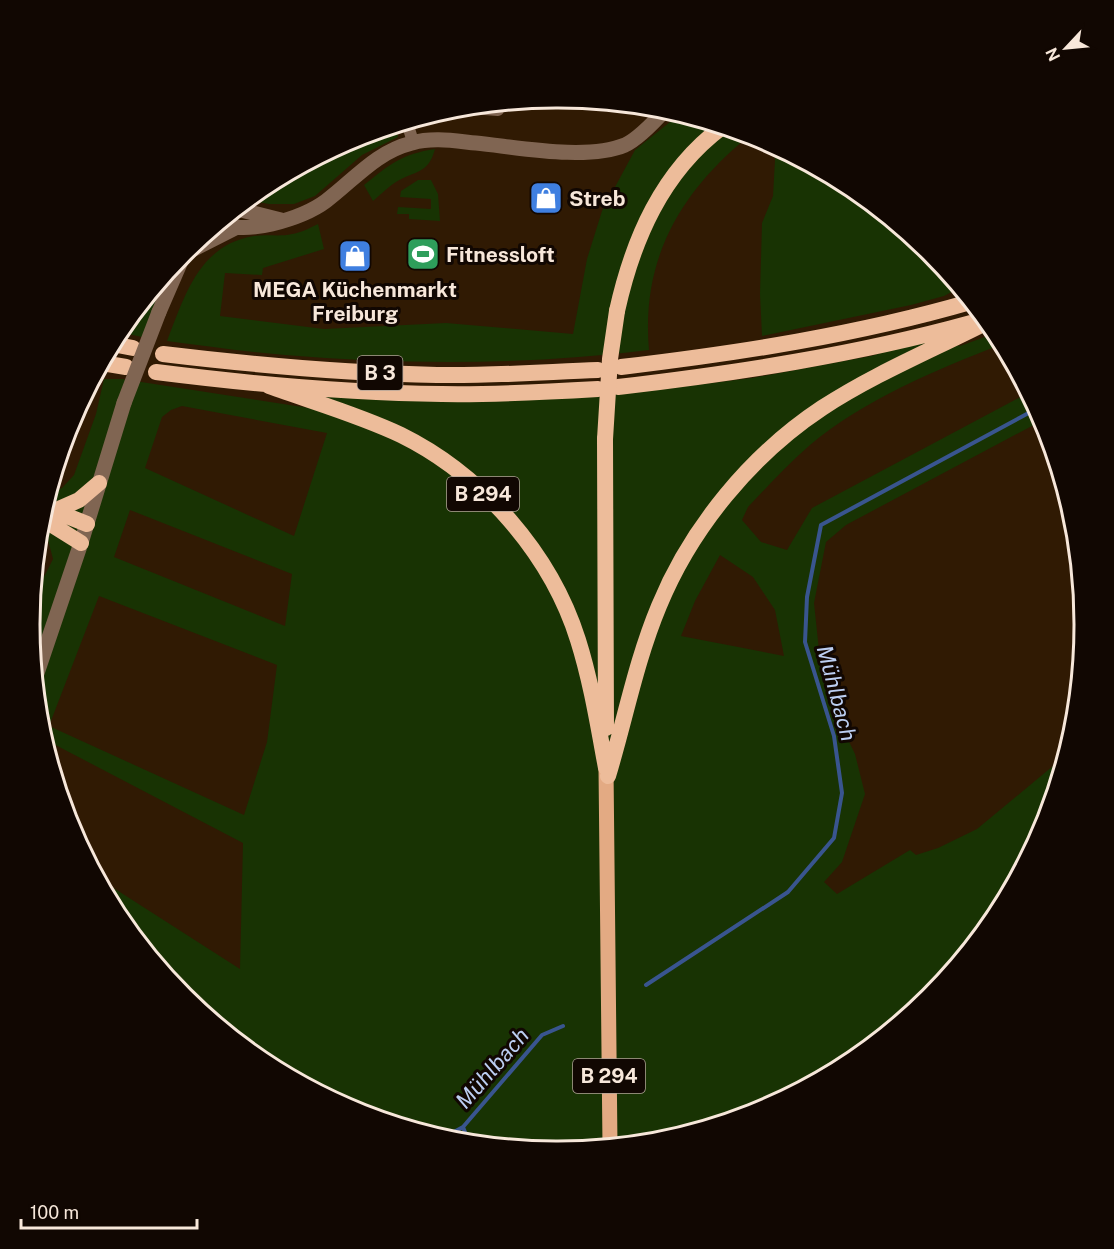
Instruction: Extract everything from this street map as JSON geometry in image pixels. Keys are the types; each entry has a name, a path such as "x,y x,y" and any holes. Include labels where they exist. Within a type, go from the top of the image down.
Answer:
{"highway":[{"name":"B 294","path":"607,776 605,439 610,359 617,311 629,261 658,197 682,164 716,133"},
{"path":"937,311 956,297"},
{"path":"621,367 777,346 848,332 962,304"},
{"path":"618,387 821,358 975,323"},
{"path":"607,776 659,606 689,546 737,483 777,444 821,409 977,325"},
{"path":"123,346 133,348"},
{"name":"B 3","path":"163,354 310,369 397,373 490,374 598,370"},
{"path":"111,364 126,367"},
{"name":"B 3","path":"156,372 269,386 444,394 598,389"},
{"name":"B 294","path":"269,386 368,421 401,435 429,451 462,473 521,534 549,576 577,638 588,674 607,776"},
{"path":"53,510 80,500 99,483"},
{"path":"52,515 87,524"},
{"path":"52,518 81,543"}],"main road":[{"name":"B 294","path":"607,776 610,1138"}],"street":[{"path":"229,226 261,227 309,212 326,201 371,162 391,150 414,142 443,139 554,151 591,152 626,145 659,118"},
{"path":"410,130 414,142"},
{"path":"247,212 284,221"},
{"path":"213,239 237,227"},
{"path":"42,658 81,543 124,403 172,280"}],"green space":[{"path":"671,121 742,142 704,180 685,204 670,230 659,257 652,286 648,317 649,350 558,359 421,362 285,355 167,341 188,290 207,261 220,250 235,241 254,236 295,233 318,224 324,249 263,268 262,275 225,273 220,316 324,329 446,323 573,334 587,259 602,211 635,150"},
{"path":"397,133 398,137 362,155 315,196 294,204 260,202 299,177 359,147"},
{"path":"435,149 425,168 396,182 373,201 364,185 397,161"},
{"path":"774,156 815,177 871,215 898,236 952,292 911,305 762,336 760,294 762,223 773,196"},
{"path":"418,180 431,180 438,194 440,221 409,219 409,214 397,214 398,207 431,209 431,199 400,197 401,191"},
{"path":"157,299 142,337 130,334"},
{"path":"937,337 960,346 985,337 992,348 902,387 854,413 810,445 778,475 748,507 742,520 761,542 787,550 812,508 1020,397 1033,425 846,525 826,542 814,603 821,669 839,721 855,754 865,794 842,862 824,882 837,894 910,850 916,855 938,848 977,829 1054,765 1046,791 1020,853 1004,883 967,939 922,990 871,1034 844,1054 785,1088 723,1114 691,1123 624,1137 591,1140 523,1140 490,1137 456,1131 391,1114 359,1102 299,1072 270,1054 216,1013 192,990 147,939 113,888 240,969 243,843 55,745 50,727 244,815 267,742 277,665 99,596 50,724 40,624 43,577 53,559 48,540 50,524 59,489 74,475 96,414 104,379 122,379 309,408 322,396 623,394 752,378 871,356","holes":["182,406 327,433 294,536 145,468 162,417","130,510 292,574 285,626 114,557","720,555 753,577 775,610 784,656 681,636 695,601"]}],"waterway":[{"name":"Mühlbach","path":"646,985 788,892 834,838 842,793 834,736 805,642 807,597 821,525 1028,413"},
{"name":"Mühlbach","path":"465,1133 463,1127 542,1035 563,1026"},
{"path":"456,1131 463,1127"}],"place":[{"name":"Streb","path":"546,198"},
{"name":"Fitnessloft","path":"423,254"},
{"name":"MEGA Küchenmarkt Freiburg","path":"355,256"}]}
